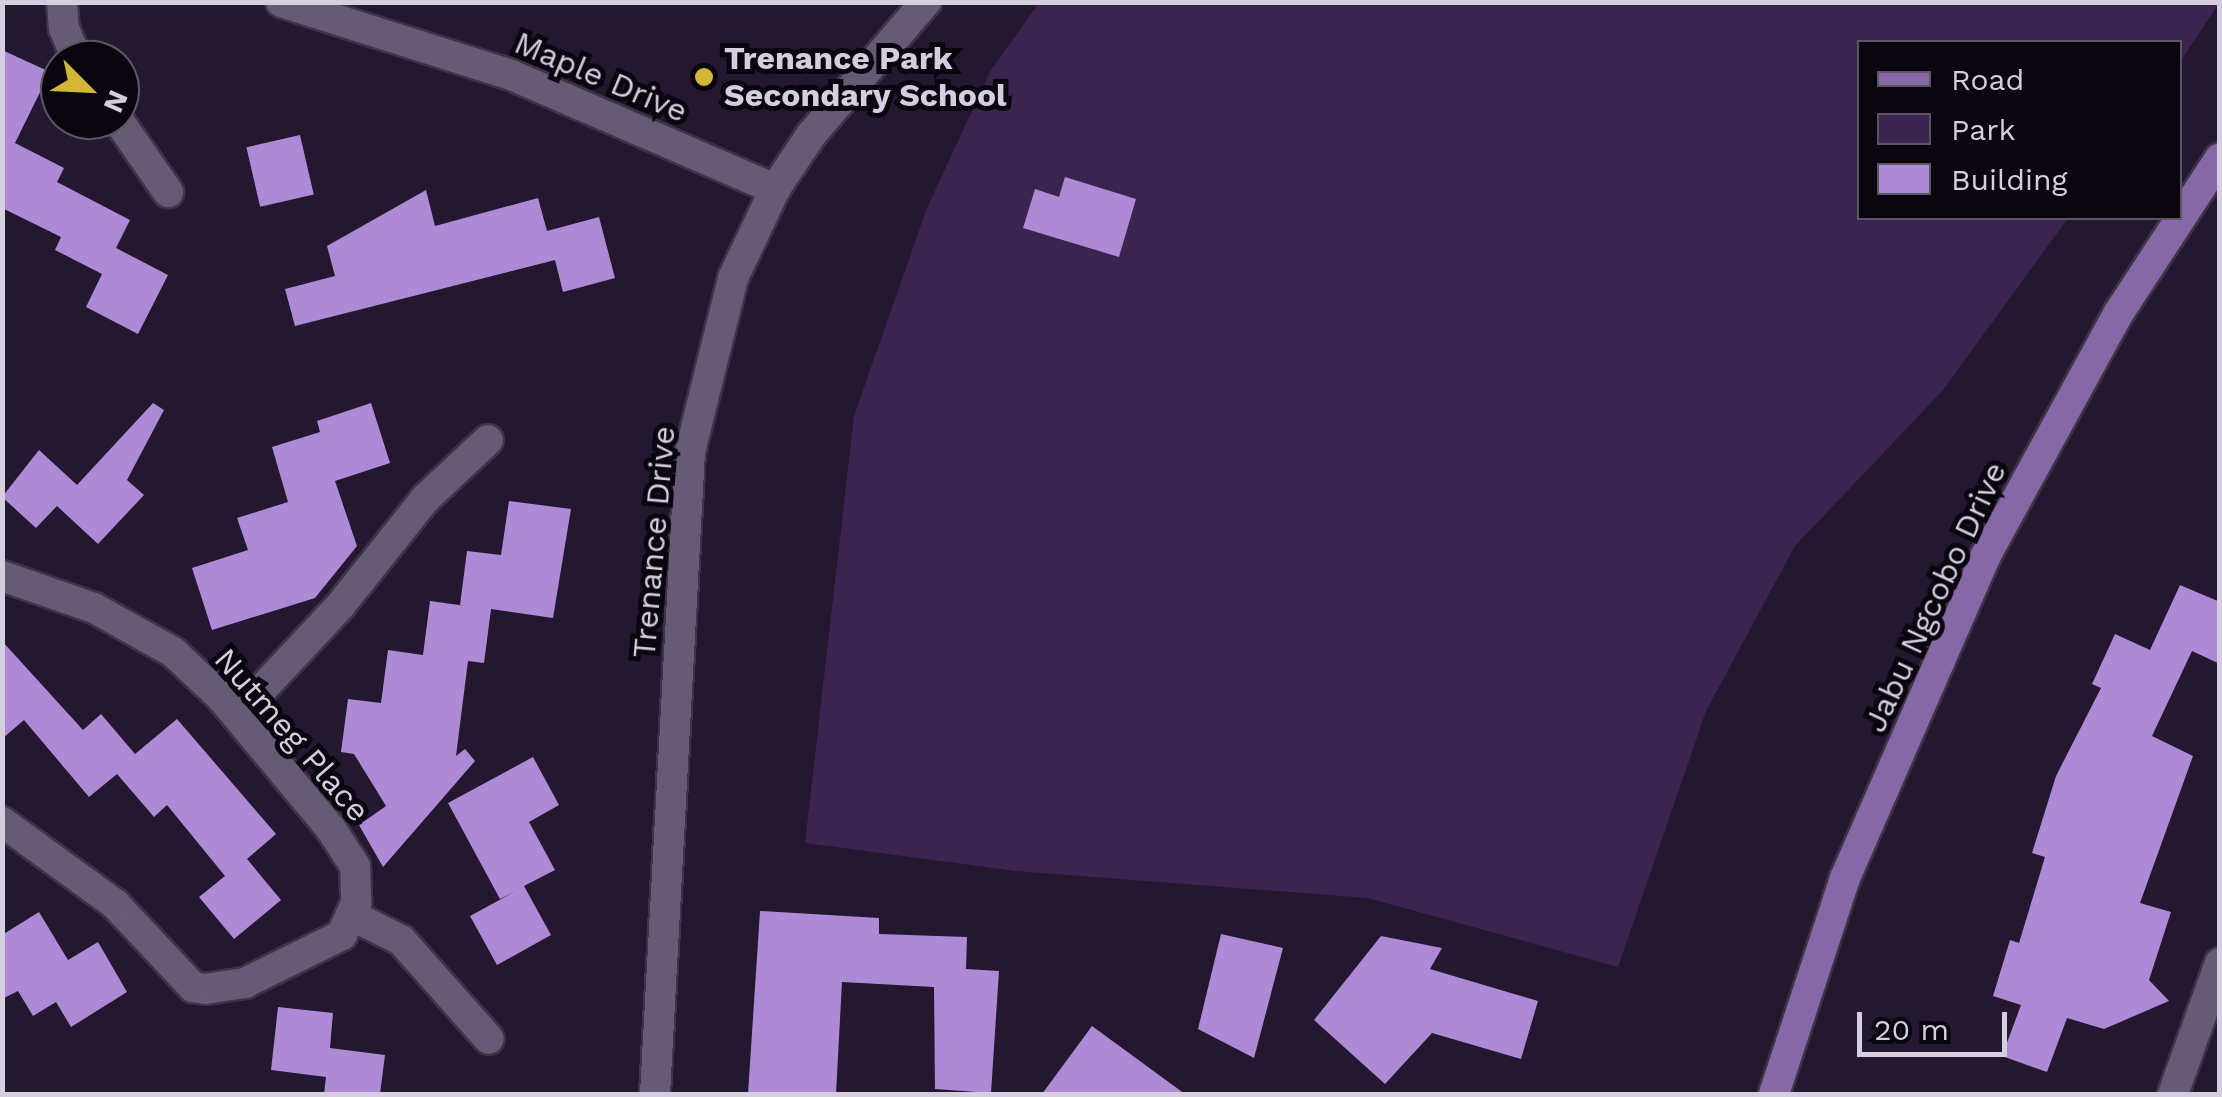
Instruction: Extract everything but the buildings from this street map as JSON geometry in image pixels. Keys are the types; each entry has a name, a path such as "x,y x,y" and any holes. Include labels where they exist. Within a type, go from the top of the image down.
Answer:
{"main road":[{"name":"Jabu Ngcobo Drive","path":"2182,216 2220,158"},
{"name":"Jabu Ngcobo Drive","path":"1774,1094 1845,878 1985,556 2118,314 2179,220"}],"street":[{"path":"62,2 68,40"},
{"name":"Maple Drive","path":"281,2 511,75 775,189"},
{"name":"Trenance Drive","path":"655,1094 690,452 733,278 775,189 810,135 926,2"},
{"path":"132,140 168,192"},
{"path":"237,716 340,606 425,499 488,440"},
{"name":"Nutmeg Place","path":"2,576 94,608 173,652 237,716 355,866 350,915"},
{"path":"2,822 115,904 193,987 220,990 245,984 342,935 350,915 401,940 489,1039"},
{"path":"2173,1094 2220,963"}],"green space":[{"path":"1039,3 2219,3 2182,59 2182,40 1857,40 1857,220 2067,220 1943,390 1795,546 1706,711 1618,967 1368,898 1015,871 805,843 854,416 927,208 991,70"}],"place":[{"name":"Trenance Park Secondary School","path":"704,77"}]}
